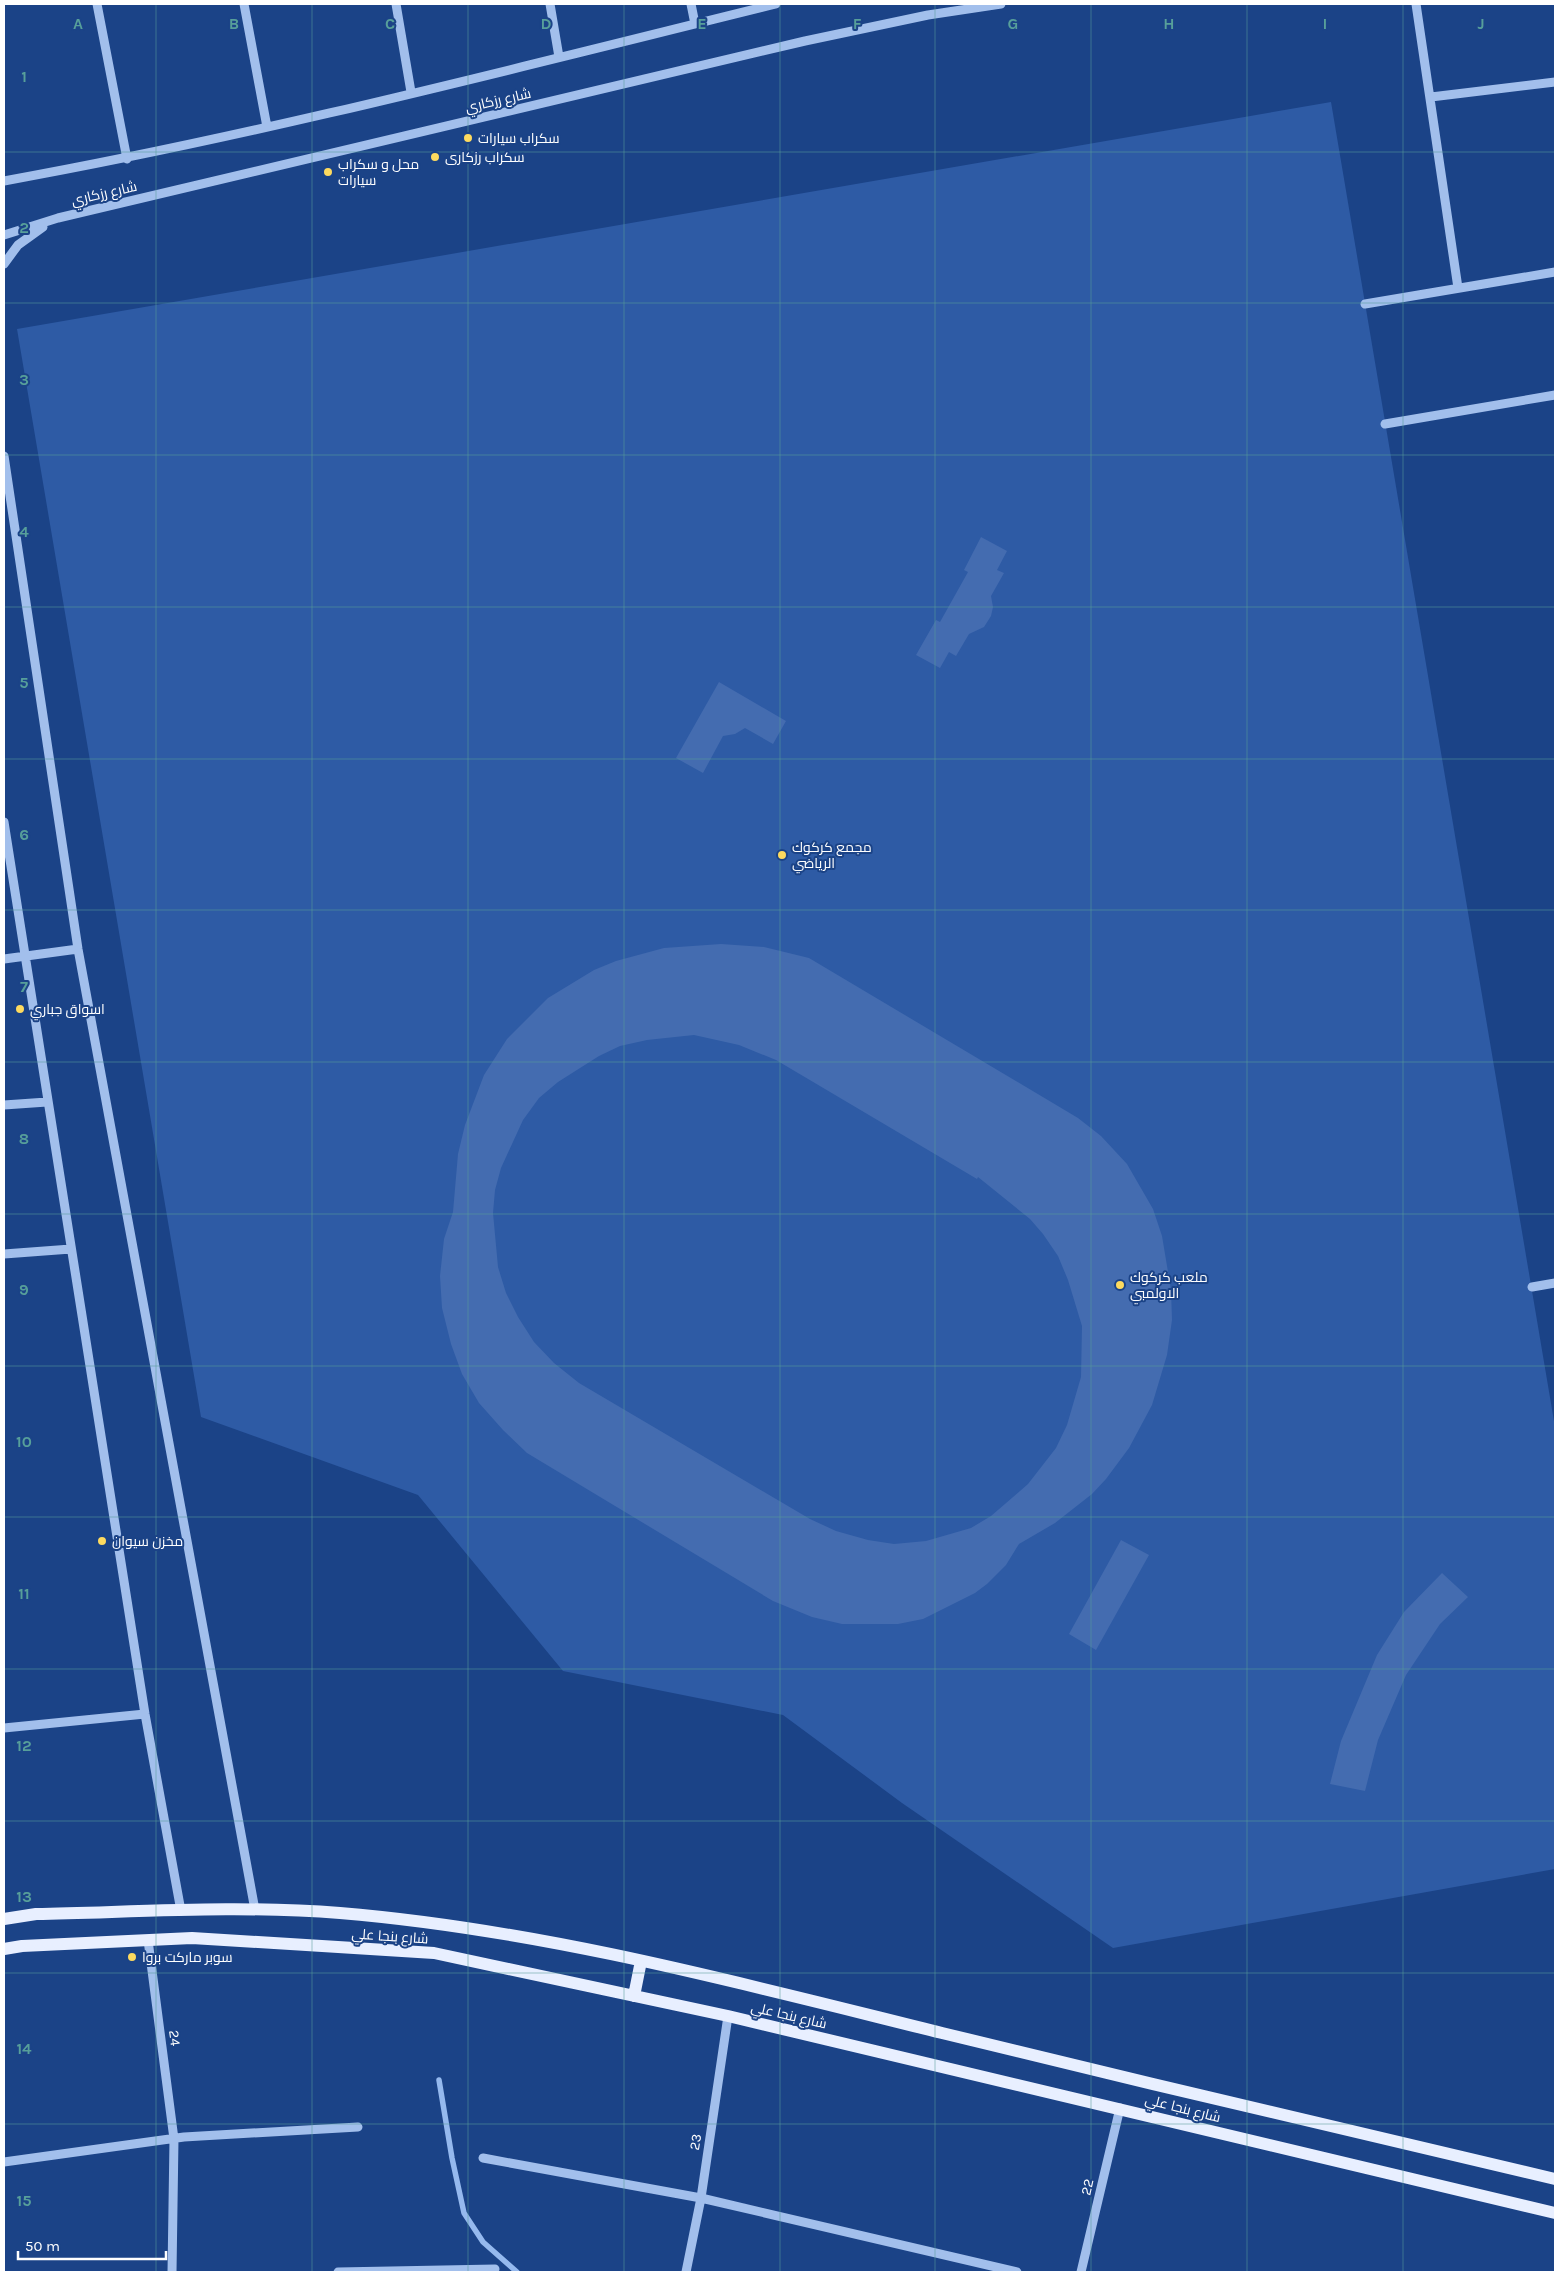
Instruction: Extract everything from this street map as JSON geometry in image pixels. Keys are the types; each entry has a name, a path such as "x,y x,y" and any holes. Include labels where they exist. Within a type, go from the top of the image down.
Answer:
{"main road":[{"name":"شارع بنجا علي","path":"4,1919 36,1914 255,1910 339,1913 488,1930 767,1989 1045,2058 1555,2179"},
{"name":"شارع بنجا علي","path":"4,1949 22,1946 192,1938 434,1953 728,2016 1555,2213"},
{"path":"634,1996 641,1962"}],"street":[{"path":"97,4 127,159"},
{"path":"244,4 267,127"},
{"path":"396,4 411,92"},
{"path":"550,4 559,56"},
{"path":"691,4 695,24"},
{"name":"شارع رزكاري","path":"4,181 127,159 267,127 776,4"},
{"path":"926,4 928,14"},
{"name":"شارع رزكاري","path":"4,236 58,218 805,41 928,14 1001,4"},
{"path":"1416,4 1458,288"},
{"path":"1431,97 1555,82"},
{"path":"4,264 18,245 58,218"},
{"path":"1365,304 1555,272"},
{"path":"1386,424 1555,395"},
{"path":"4,456 78,949 255,1910"},
{"path":"4,822 24,958 146,1714 181,1911"},
{"path":"4,959 24,958 78,949"},
{"path":"4,1105 47,1102"},
{"path":"4,1254 71,1249"},
{"path":"1532,1287 1555,1283"},
{"path":"4,1728 146,1714"},
{"name":"24","path":"148,1940 174,2139 172,2272"},
{"name":"23","path":"686,2272 701,2198 728,2016"},
{"name":"22","path":"1081,2272 1120,2108"},
{"path":"4,2162 174,2139 358,2127"},
{"path":"483,2158 701,2198 1017,2272"},
{"path":"338,2272 495,2269"}],"shaded area":[{"name":"مجمع كركوك الرياضي","path":"1331,102 1555,1427 1555,1869 1113,1948 902,1803 783,1715 563,1671 418,1495 201,1417 17,329"}],"building":[{"path":"981,537 1007,551 997,570 1004,573 991,596 993,607 991,616 984,627 969,634 956,656 949,652 940,668 916,655 936,620 940,622 968,572 964,570"},
{"path":"719,682 786,721 773,744 745,728 735,734 723,736 703,773 676,758"},
{"name":"ملعب كركوك الاولمبي","path":"721,944 764,947 809,958 1078,1118 1101,1136 1127,1164 1153,1209 1162,1236 1171,1290 1172,1320 1167,1355 1152,1405 1129,1448 1106,1479 1092,1494 1055,1523 1019,1544 1006,1565 987,1584 975,1593 923,1619 898,1624 842,1624 812,1617 773,1601 527,1453 479,1403 462,1374 451,1344 442,1308 440,1276 444,1239 453,1212 458,1154 465,1125 484,1075 507,1039 548,998 594,970 616,961 664,948","holes":["694,1035 739,1045 776,1060 977,1179 978,1177 1030,1219 1058,1256 1068,1280 1082,1326 1081,1377 1067,1425 1056,1448 1028,1484 991,1516 971,1528 926,1541 894,1544 868,1540 836,1531 810,1519 579,1383 554,1363 534,1342 506,1293 498,1267 493,1213 495,1190 501,1168 523,1120 539,1098 558,1082 599,1056 620,1046 647,1040"]},
{"path":"1121,1540 1149,1555 1096,1650 1069,1634"},
{"path":"1442,1573 1468,1597 1440,1624 1406,1675 1378,1740 1365,1791 1330,1784 1341,1741 1377,1655 1404,1612"}],"waterway":[{"path":"439,2080 452,2158 464,2213 483,2242 517,2272"}],"place":[{"name":"سكراب سيارات","path":"468,138"},
{"name":"سكراب رزكارى","path":"435,157"},
{"name":"محل و سكراب سيارات","path":"328,172"},
{"name":"مجمع كركوك الرياضي","path":"782,855"},
{"name":"اسواق جباري","path":"20,1009"},
{"name":"ملعب كركوك الاولمبي","path":"1120,1285"},
{"name":"مخزن سيوان","path":"102,1541"},
{"name":"سوبر ماركت بروا","path":"132,1957"}]}
